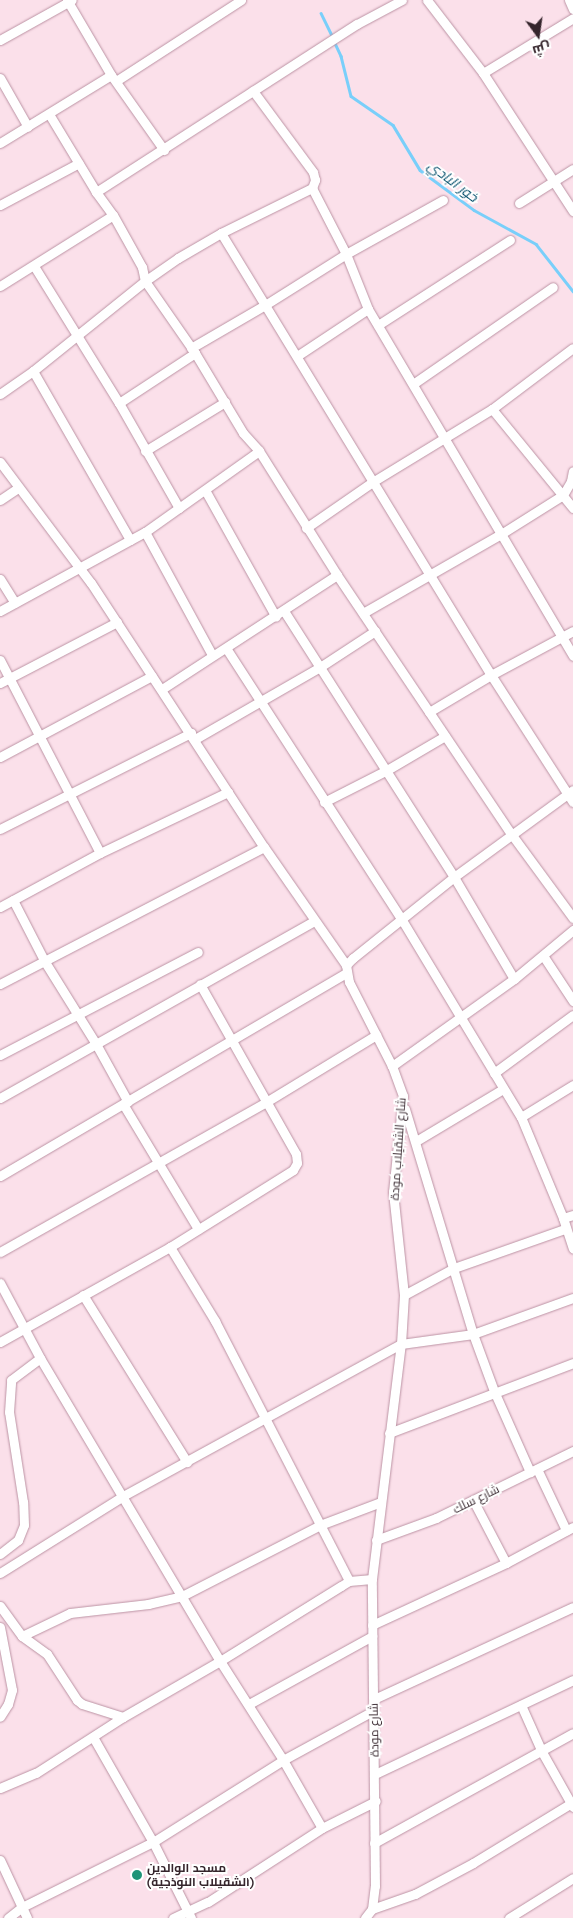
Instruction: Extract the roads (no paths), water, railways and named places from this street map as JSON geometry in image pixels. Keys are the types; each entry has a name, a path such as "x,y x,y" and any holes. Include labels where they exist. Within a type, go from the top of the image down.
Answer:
{"street":[{"path":"0,143 114,78 242,0"},
{"path":"96,192 357,24 402,0"},
{"path":"427,0 483,73 573,211"},
{"path":"0,40 69,1 114,78 164,150"},
{"path":"483,73 573,18"},
{"path":"0,78 28,127"},
{"path":"0,394 33,371 145,281 178,258 221,233 312,188 315,180 312,172 253,91"},
{"path":"49,114 96,192 113,215 142,267 145,281 193,351 243,433 259,451 306,528 512,835 573,918"},
{"path":"0,205 79,163"},
{"path":"519,203 573,169"},
{"path":"312,188 346,254 368,309 573,656"},
{"path":"118,403 193,351 346,254 443,200"},
{"path":"0,286 113,215"},
{"path":"221,233 491,675 570,792 573,802"},
{"path":"378,325 510,240"},
{"path":"34,266 118,403 179,508"},
{"path":"413,384 553,287"},
{"path":"297,356 368,309"},
{"path":"306,528 374,481 492,409 573,348"},
{"path":"33,371 130,540"},
{"path":"145,451 225,402"},
{"path":"492,409 573,508"},
{"path":"0,611 145,532 259,451"},
{"name":"شارع الشقيلاب مودة","path":"0,462 92,583 346,969 392,1066 403,1096 393,1192 404,1295 401,1344 376,1540"},
{"path":"363,613 501,534 563,495 571,481 573,472"},
{"path":"0,500 18,488"},
{"path":"205,490 276,616"},
{"path":"145,532 212,655"},
{"path":"162,689 337,575"},
{"path":"0,579 15,603"},
{"path":"284,611 454,877 514,979"},
{"path":"0,683 117,622"},
{"path":"0,830 261,701 320,667 375,631"},
{"path":"429,712 491,675 573,631"},
{"path":"226,648 402,920 462,1017 503,1089 522,1117 564,1218 566,1230 573,1248"},
{"path":"0,660 100,853"},
{"path":"0,757 152,676"},
{"path":"324,802 386,770 445,736"},
{"path":"0,907 100,853 228,792"},
{"path":"0,1176 232,1040 346,969 353,958 454,877 570,792"},
{"path":"0,984 264,847"},
{"path":"13,900 45,962 96,1044 158,1164 198,1229"},
{"path":"0,1098 314,921"},
{"path":"392,1066 514,979 573,930"},
{"path":"0,1055 198,952"},
{"path":"544,956 573,1001"},
{"path":"0,1342 170,1247 293,1170 297,1163 296,1154 200,984"},
{"path":"494,1073 573,1015"},
{"path":"0,1252 266,1102 376,1035"},
{"path":"522,1117 573,1085"},
{"path":"416,1141 503,1089"},
{"path":"372,1624 506,1563 569,1529 533,1471 494,1391 473,1334 416,1141 409,1130 403,1103"},
{"path":"564,1218 573,1214"},
{"path":"404,1295 454,1268 566,1230"},
{"path":"170,1247 216,1321 350,1581"},
{"path":"0,1282 40,1358 220,1661 249,1704 322,1828"},
{"path":"83,1295 187,1462"},
{"path":"0,1573 122,1496 401,1344 473,1334 573,1298"},
{"path":"0,1554 18,1540 24,1525 23,1502 9,1412 10,1380 40,1358"},
{"path":"389,1432 573,1362"},
{"name":"شارع سلك","path":"376,1540 418,1526 573,1451"},
{"path":"474,1500 506,1563"},
{"path":"22,1636 70,1613 148,1604 182,1596 320,1525 380,1502"},
{"name":"شارع مودة","path":"365,1918 372,1908 375,1886 376,1774 373,1711 372,1579 376,1540"},
{"path":"0,1788 36,1773 122,1717 220,1661 350,1581 372,1579"},
{"path":"0,1606 22,1636 47,1654 77,1700 82,1704 122,1717"},
{"path":"374,1699 573,1607"},
{"path":"0,1627 12,1690 8,1704 0,1717"},
{"path":"249,1704 372,1636"},
{"path":"376,1774 573,1680"},
{"path":"372,1908 415,1894 572,1804 542,1752 521,1705"},
{"path":"8,1918 22,1907 153,1842 283,1760 373,1711"},
{"path":"374,1842 542,1752 573,1733"},
{"path":"93,1737 153,1842 189,1914"},
{"path":"172,1918 189,1914 322,1828 376,1801"},
{"path":"0,1860 27,1918"},
{"path":"508,1918 573,1878"}],"waterway":[{"name":"خور البادي","path":"321,13 332,36"},
{"name":"خور البادي","path":"334,41 341,56 351,96 393,125 420,170 474,210 536,244 573,291"}],"place":[{"name":"مسجد الوالدين (الشقيلاب النوذجية)","path":"137,1875"}]}
